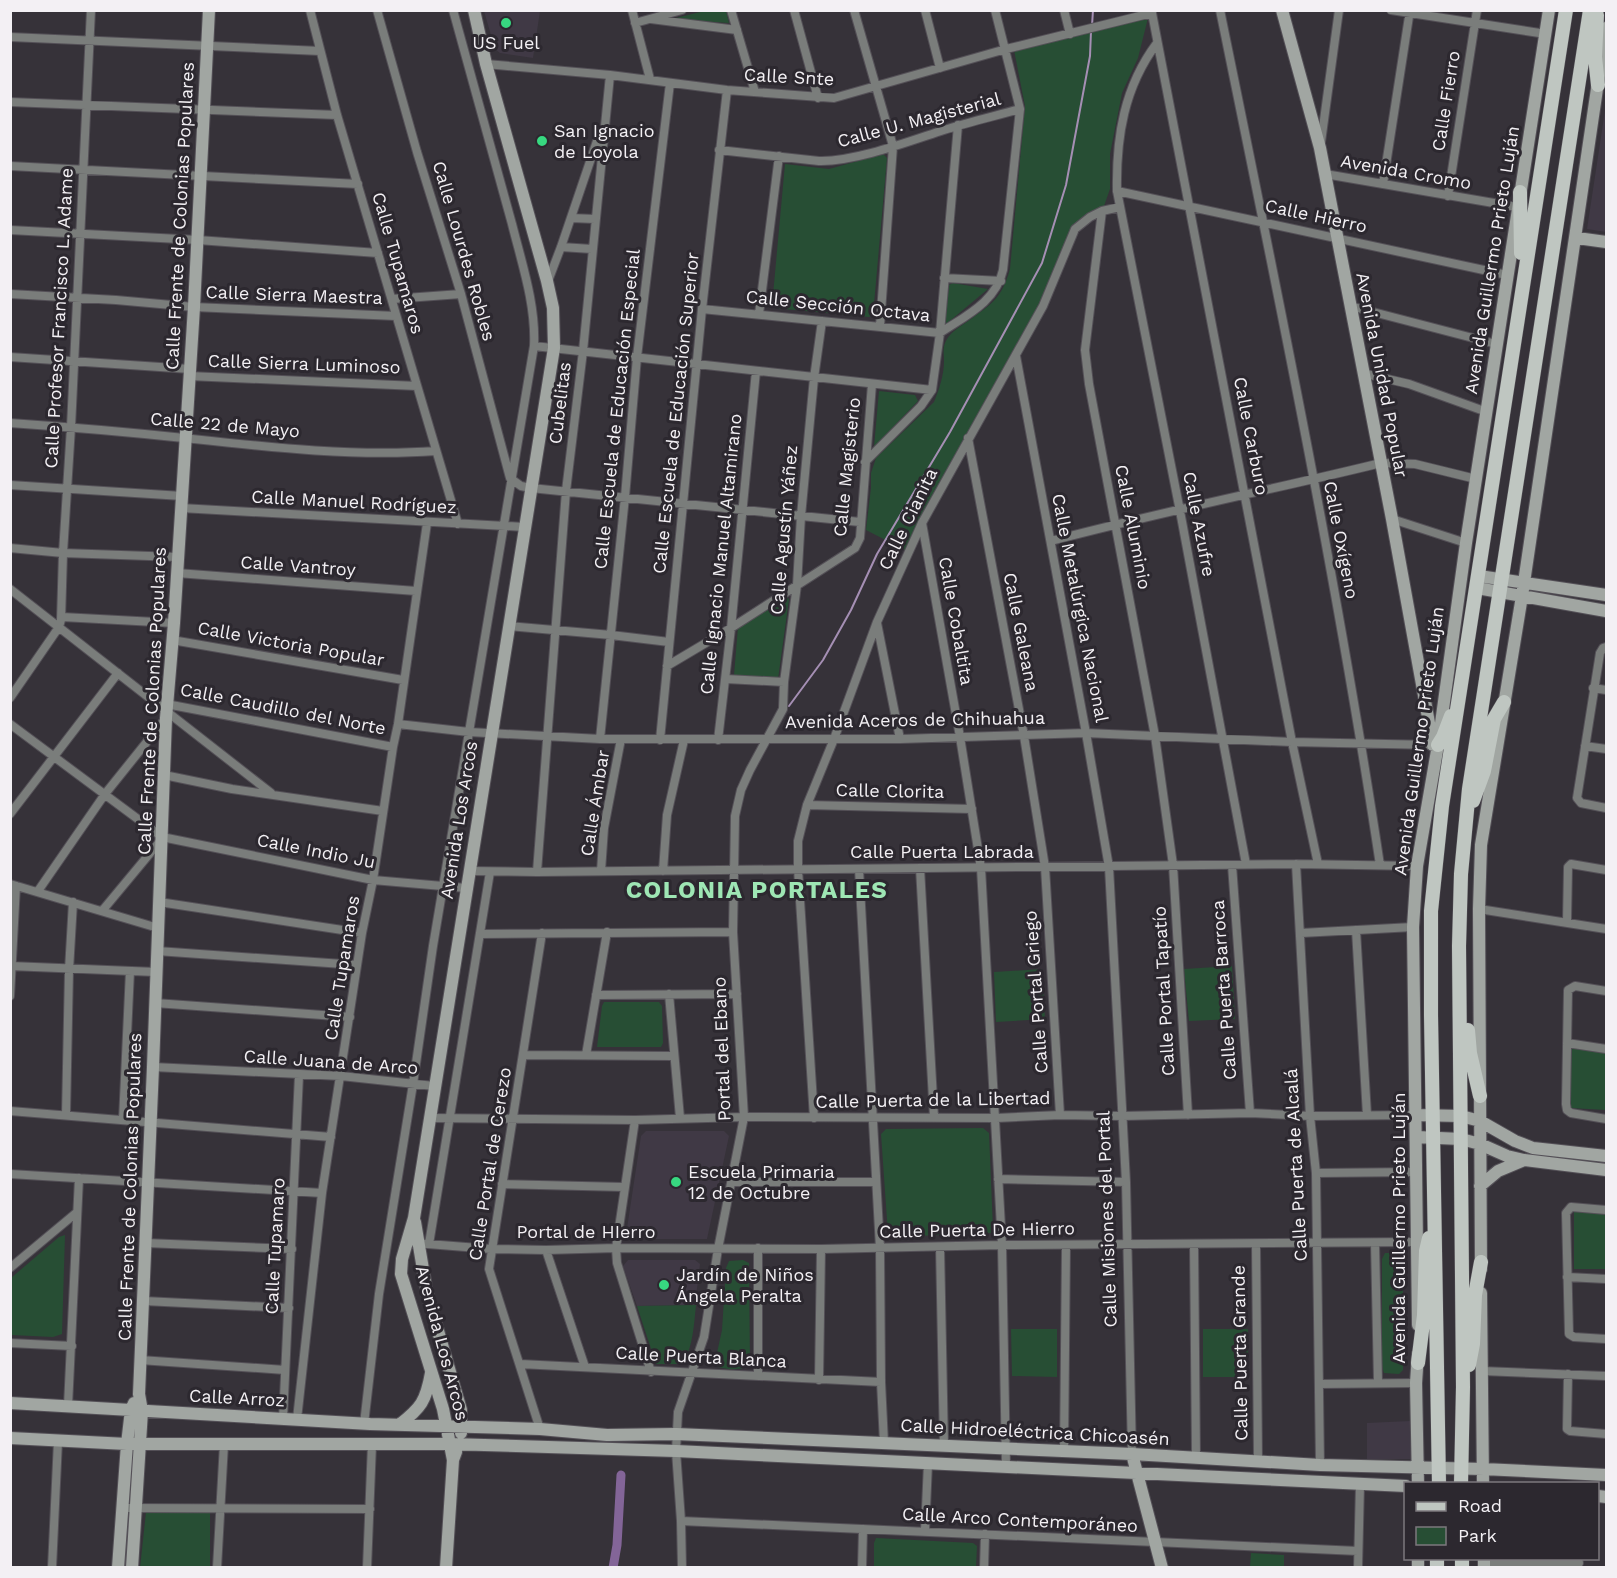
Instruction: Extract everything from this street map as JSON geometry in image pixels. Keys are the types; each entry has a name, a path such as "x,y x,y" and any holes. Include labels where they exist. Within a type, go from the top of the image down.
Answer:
{"main road":[{"name":"Avenida Guillermo Prieto Luján","path":"1438,1482 1431,911 1442,806 1464,677 1566,10"},
{"path":"1461,1482 1463,1388 1459,946 1461,874 1469,789 1590,10"},
{"path":"1598,10 1595,57 1598,84"},
{"path":"1520,192 1522,240 1519,278 1522,299"},
{"path":"1435,745 1445,732 1464,677"},
{"path":"1466,820 1484,771 1494,719 1504,702"},
{"path":"1459,946 1466,981 1468,1039 1480,1096"},
{"path":"1418,1363 1424,1315 1426,1251 1434,1218"},
{"path":"1463,1388 1473,1344 1475,1295 1480,1262"}],"street":[{"name":"Calle Profesor Francisco L. Adame","path":"10,698 59,627 62,617 63,553 91,10"},
{"name":"Calle Frente de Colonias Populares","path":"133,1444 139,1394 144,1301 166,710 186,438 209,10"},
{"name":"Calle Tupamaros","path":"310,10 337,115 458,524"},
{"name":"Calle Lourdes Robles","path":"377,10 417,152 461,294 510,478"},
{"path":"364,1424 379,1294 433,946 534,346 533,315 525,276 499,173 453,10"},
{"name":"Avenida Los Arcos","path":"454,1444 462,1426 461,1410 427,1293 414,1218 554,348 553,308 548,281 486,64 474,10"},
{"path":"632,10 650,79"},
{"path":"635,23 682,10"},
{"path":"731,10 754,92"},
{"path":"794,10 818,98"},
{"path":"854,10 893,146 880,326"},
{"path":"925,10 940,68"},
{"path":"944,278 1000,281 1020,109 995,10"},
{"path":"1064,10 1070,34"},
{"name":"Calle Oxígeno","path":"1220,10 1263,222 1362,743 1380,865"},
{"name":"Avenida Unidad Popular","path":"1282,10 1320,148 1435,745"},
{"path":"1320,148 1339,10"},
{"path":"1391,10 1546,34"},
{"name":"Calle Fierro","path":"1448,196 1477,10"},
{"name":"Avenida Guillermo Prieto Luján","path":"1418,1482 1413,927 1417,866 1549,10"},
{"path":"1383,184 1410,12"},
{"name":"Calle Snte","path":"486,64 650,79 727,90 818,98 840,97 1006,49 1152,13"},
{"name":"Calle Carburo","path":"1152,13 1292,742 1318,864"},
{"path":"651,19 737,30"},
{"path":"1483,1482 1480,1262 1479,909 1481,845 1577,238 1606,28"},
{"path":"10,37 320,51"},
{"name":"Calle Azufre","path":"1157,43 1138,71 1128,96 1118,149 1117,191 1246,864"},
{"name":"Cubelitas","path":"537,872 566,491 583,351 610,75"},
{"name":"Calle Escuela de Educación Especial","path":"600,739 637,357 670,82"},
{"name":"Calle Escuela de Educación Superior","path":"660,740 702,309 727,90"},
{"path":"10,102 337,115"},
{"name":"Calle U. Magisterial","path":"719,150 827,161 893,146 958,125 1020,109"},
{"path":"548,281 604,120"},
{"path":"864,462 921,406 932,390 940,333 958,125"},
{"path":"759,314 779,156"},
{"path":"10,166 358,184"},
{"name":"Avenida Cromo","path":"1325,174 1517,207"},
{"name":"Calle Hierro","path":"1117,191 1507,275"},
{"path":"1102,211 1120,207"},
{"name":"Calle Cianita","path":"814,1118 798,869 798,842 807,806 877,622 922,523 1050,292 1075,229 1102,211"},
{"name":"Calle Aluminio","path":"1102,211 1085,350 1089,384 1155,736 1173,865"},
{"path":"571,218 595,219"},
{"path":"10,230 378,253"},
{"path":"1577,238 1606,242"},
{"path":"561,247 592,249"},
{"name":"Calle Sección Octava","path":"702,309 940,333 988,300 1000,281"},
{"name":"Calle Sierra Maestra","path":"10,294 194,307 396,316"},
{"path":"392,299 461,294"},
{"path":"1350,306 1496,344"},
{"name":"Calle Agustín Yáñez","path":"733,870 735,816 741,790 767,738 782,714 797,585 814,378 822,321"},
{"path":"534,346 932,390"},
{"name":"Calle Metalúrgica Nacional","path":"1016,356 1109,867"},
{"name":"Calle Sierra Luminoso","path":"10,357 190,372 417,386"},
{"name":"Calle Ignacio Manuel Altamirano","path":"718,740 756,371"},
{"path":"1362,373 1409,384 1487,412"},
{"name":"Calle Magisterio","path":"667,666 731,628 855,548 860,538 864,462 872,384"},
{"name":"Calle 22 de Mayo","path":"10,423 297,448 366,452 436,451"},
{"name":"Calle Galeana","path":"968,438 1024,736 1045,867"},
{"path":"1051,541 1381,463 1415,464 1476,479"},
{"path":"510,478 521,486 531,488 860,522"},
{"name":"Calle Manuel Rodríguez","path":"10,485 427,523 524,527"},
{"path":"1392,519 1466,543"},
{"name":"Calle Tupamaros","path":"297,1419 322,1193 357,965 398,724 427,523"},
{"name":"Calle Cobaltita","path":"922,523 981,868 1002,1245 1006,1466"},
{"path":"10,548 63,553 178,557"},
{"name":"Calle Vantroy","path":"177,573 416,591"},
{"path":"1478,582 1500,585 1524,582 1606,595"},
{"path":"1500,585 1522,596 1606,611"},
{"path":"11,592 271,793"},
{"name":"Calle Victoria Popular","path":"62,617 174,623"},
{"path":"877,622 900,739"},
{"path":"508,626 611,634 669,642"},
{"name":"Calle Victoria Popular","path":"172,640 403,680"},
{"path":"1606,647 1600,653 1593,688 1577,798 1581,803 1606,808"},
{"path":"10,814 117,673"},
{"path":"726,679 784,682"},
{"path":"1593,688 1606,690"},
{"path":"38,891 166,710"},
{"name":"Calle Caudillo del Norte","path":"166,710 393,747"},
{"path":"10,724 162,839 102,911"},
{"name":"Avenida Aceros de Chihuahua","path":"398,724 469,732 600,739 900,739 1086,733 1292,742 1435,745"},
{"name":"Calle Ámbar","path":"601,871 604,828 621,739"},
{"path":"663,871 667,815 684,740"},
{"path":"1585,746 1606,749"},
{"path":"164,775 232,789 271,793 383,812"},
{"name":"Calle Clorita","path":"807,806 972,808"},
{"name":"Calle Indio Ju","path":"162,839 373,880 466,888"},
{"name":"Calle Puerta Labrada","path":"469,871 490,873 1246,864 1417,866"},
{"name":"Calle Puerta de Alcalá","path":"1296,864 1310,1116 1316,1173 1320,1465"},
{"path":"1567,922 1568,867 1572,864 1606,870"},
{"name":"Calle Portal Tapatío","path":"1173,865 1188,1115"},
{"name":"Calle Puerta Barroca","path":"1232,865 1250,1113"},
{"name":"Calle Portal Griego","path":"1045,867 1060,1115"},
{"name":"Calle Misiones del Portal","path":"1109,867 1126,1182 1131,1454 1162,1568"},
{"path":"920,868 934,1117"},
{"path":"859,869 880,1248 884,1443"},
{"name":"Portal del Ebano","path":"682,1568 676,1451 680,1404 706,1328 717,1249 744,1117 733,932 733,870"},
{"name":"Avenida Los Arcos","path":"454,1444 401,1274 402,1259 418,1243 449,1119 490,873"},
{"path":"10,996 13,885 158,928"},
{"path":"66,1114 73,902"},
{"path":"159,902 363,933"},
{"path":"1479,909 1606,929"},
{"path":"1301,933 1413,927"},
{"path":"1356,930 1367,1116"},
{"path":"586,1055 607,932"},
{"path":"480,934 733,932"},
{"name":"Calle Portal de Cerezo","path":"540,1429 489,1269 542,933"},
{"path":"157,951 357,965"},
{"path":"11,966 156,972"},
{"path":"123,1120 130,971"},
{"path":"1606,990 1575,986 1569,988 1567,993 1567,1110 1575,1115 1606,1119"},
{"path":"597,995 737,993"},
{"path":"669,994 680,1118"},
{"path":"154,1003 350,1017"},
{"path":"1567,1043 1606,1049"},
{"path":"523,1055 673,1056"},
{"name":"Calle Juana de Arco","path":"153,1067 341,1076 434,1086"},
{"name":"Calle Tupamaro","path":"283,1419 299,1075"},
{"path":"10,1111 331,1137"},
{"name":"Calle Puerta de la Libertad","path":"449,1119 635,1120 744,1117 874,1119 1250,1113 1310,1116 1416,1115"},
{"path":"1416,1115 1461,1116 1480,1120 1515,1141 1533,1148 1606,1156"},
{"path":"429,1118 449,1119"},
{"path":"635,1120 616,1248 618,1267 651,1372"},
{"path":"1416,1137 1461,1138 1507,1156 1524,1160 1606,1170"},
{"path":"1480,1186 1498,1171 1524,1160"},
{"path":"1316,1173 1416,1172"},
{"path":"13,1176 322,1193"},
{"path":"68,1406 79,1178"},
{"path":"998,1179 1126,1182"},
{"path":"732,1182 876,1182"},
{"path":"502,1184 624,1187"},
{"path":"1606,1210 1571,1206 1567,1210 1569,1334 1574,1337 1606,1338"},
{"path":"10,1268 76,1213"},
{"name":"Calle Puerta De Hierro","path":"717,1249 1416,1242"},
{"path":"146,1243 292,1250"},
{"name":"Portal de HIerro","path":"418,1243 491,1249 717,1249"},
{"path":"1375,1243 1378,1382"},
{"path":"1194,1244 1196,1458"},
{"name":"Calle Puerta Grande","path":"1256,1244 1258,1461"},
{"path":"1065,1451 1066,1246"},
{"path":"940,1247 944,1446"},
{"path":"758,1248 758,1376"},
{"path":"819,1380 821,1249"},
{"path":"546,1250 585,1367"},
{"path":"1567,1277 1606,1279"},
{"path":"144,1301 289,1308"},
{"path":"10,1343 72,1346"},
{"path":"141,1360 285,1370"},
{"name":"Calle Puerta Blanca","path":"520,1364 881,1382"},
{"path":"1482,1371 1606,1376"},
{"path":"399,1425 423,1404 431,1372"},
{"path":"1568,1374 1567,1429 1606,1434"},
{"path":"1319,1384 1416,1383"},
{"name":"Calle Arroz","path":"10,1403 364,1424 462,1426"},
{"name":"Calle Hidroeléctrica Chicoasén","path":"462,1426 1606,1476"},
{"path":"10,1438 133,1444 454,1444 446,1568"},
{"path":"52,1568 58,1441"},
{"path":"118,1568 121,1508 133,1444"},
{"path":"132,1568 135,1508 133,1444"},
{"path":"217,1568 224,1444"},
{"path":"367,1568 372,1444"},
{"name":"Calle Hidroeléctrica Chicoasén","path":"454,1444 676,1451 1404,1486"},
{"path":"925,1532 928,1463"},
{"path":"1358,1568 1360,1484"},
{"path":"121,1508 370,1509"},
{"name":"Calle Arco Contemporáneo","path":"681,1521 1358,1551"},
{"path":"862,1568 863,1529"},
{"path":"984,1568 985,1534"},
{"path":"1484,1563 1522,1565 1579,1563"}],"shaded area":[{"path":"484,11 540,11 533,58 500,53 495,49"},
{"path":"1606,104 1606,232 1587,229"},
{"name":"Escuela Primaria 12 de Octubre","path":"646,1131 724,1131 729,1136 707,1239 631,1239 626,1235 641,1136"},
{"name":"Jardín de Niños Ángela Peralta","path":"628,1260 695,1260 700,1264 695,1305 637,1306 623,1266"},
{"path":"1410,1421 1411,1459 1367,1459 1367,1423"}],"green space":[{"path":"704,11 726,11 729,23 672,19"},
{"path":"1148,18 1138,58 1122,93 1110,154 1110,189 1104,206 1080,219 1067,236 1034,318 905,550 866,530 871,473 876,458 934,402 942,377 945,342 949,336 990,305 1000,294 1007,279 1010,269 1025,106 1014,50"},
{"path":"883,154 887,158 873,315 869,317 774,308 772,306 785,164 829,169"},
{"path":"953,283 988,289 945,325 949,285"},
{"path":"879,391 915,395 918,401 874,447"},
{"path":"786,597 789,599 778,679 734,675 738,627"},
{"path":"1232,966 1235,1019 1189,1021 1184,969"},
{"path":"1042,969 1045,1019 996,1022 994,972"},
{"path":"604,1002 659,1002 662,1006 663,1043 661,1047 597,1047"},
{"path":"1571,1044 1606,1050 1606,1110 1570,1108"},
{"path":"983,1128 989,1133 993,1229 991,1233 891,1237 888,1234 881,1134 886,1129"},
{"path":"1574,1209 1606,1212 1606,1269 1574,1269"},
{"path":"65,1235 62,1334 53,1337 11,1335 11,1278 59,1237"},
{"path":"1385,1253 1400,1253 1403,1257 1403,1370 1399,1374 1384,1373 1382,1367 1382,1259"},
{"path":"743,1260 749,1263 750,1364 740,1369 724,1368 716,1366 715,1362 722,1330 726,1268 729,1261"},
{"path":"696,1305 691,1343 683,1364 656,1364 637,1306"},
{"path":"1011,1329 1057,1329 1057,1377 1012,1376"},
{"path":"1203,1329 1248,1329 1248,1377 1203,1377"},
{"path":"210,1511 210,1567 140,1568 146,1512"},
{"path":"876,1538 973,1543 977,1546 976,1567 874,1567"},
{"path":"1251,1553 1284,1555 1284,1567 1250,1567"}],"waterway":[{"path":"1092,26 1093,10"},
{"path":"789,706 823,660 851,610 877,554 950,432 1042,263 1066,185 1090,56 1091,31"},
{"path":"613,1568 617,1545 621,1475"}],"place":[{"name":"US Fuel","path":"506,23"},
{"name":"San Ignacio de Loyola","path":"542,141"},
{"name":"Escuela Primaria 12 de Octubre","path":"676,1182"},
{"name":"Jardín de Niños Ángela Peralta","path":"664,1285"}],"district":[{"name":"COLONIA PORTALES","path":"757,890"}]}
